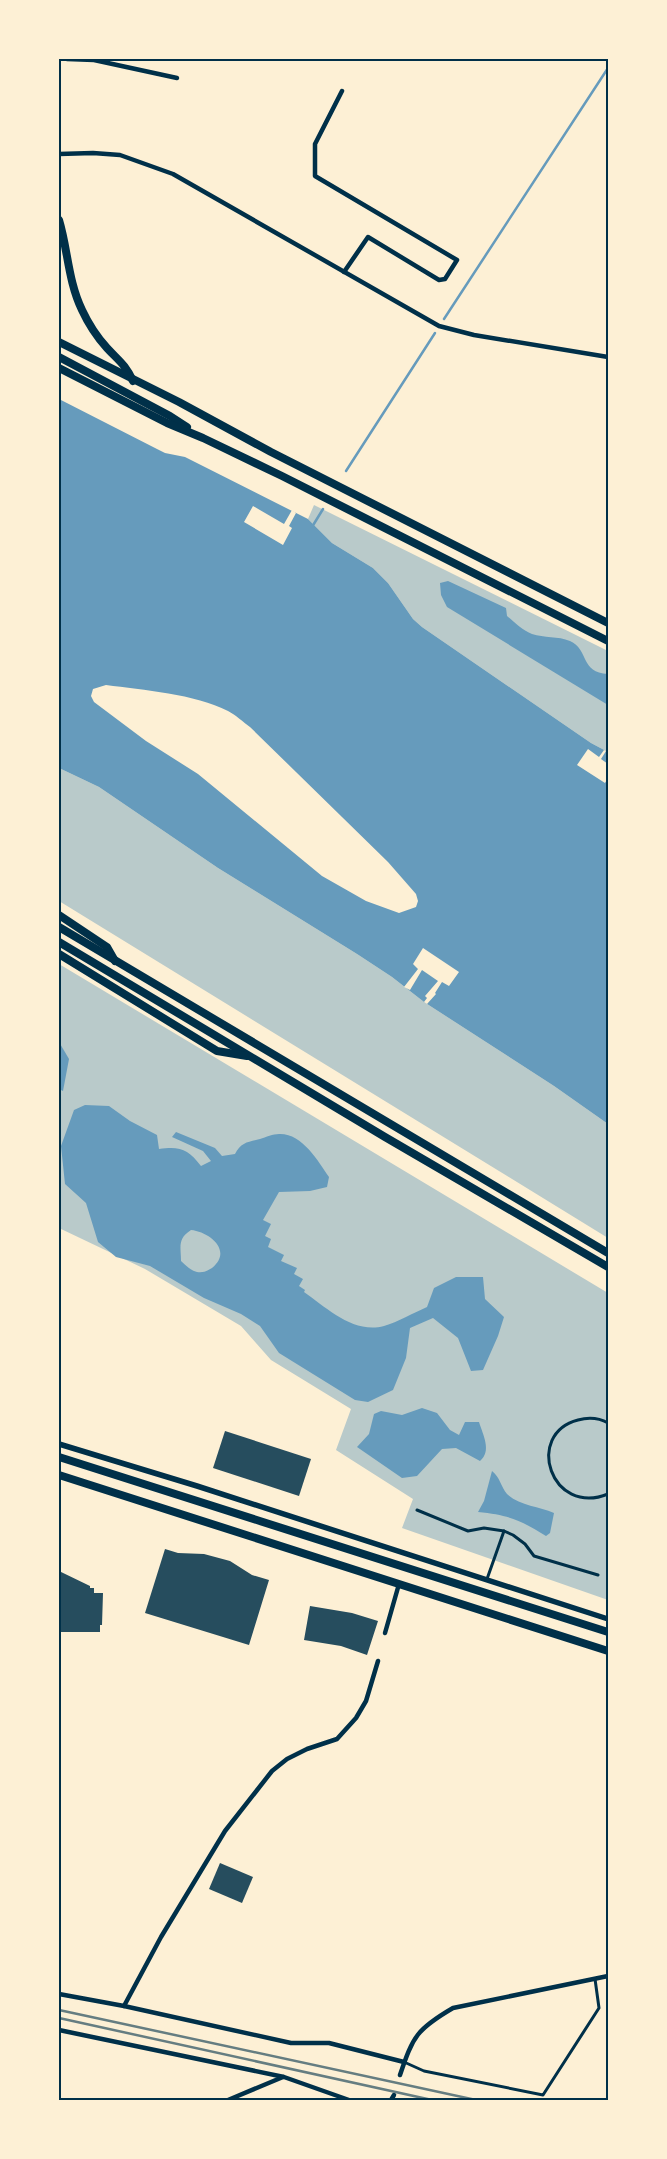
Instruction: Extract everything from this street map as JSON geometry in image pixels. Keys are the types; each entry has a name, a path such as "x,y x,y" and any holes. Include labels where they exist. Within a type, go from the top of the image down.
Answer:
{"main road":[{"path":"59,220 66,244 71,282 82,310 92,329 107,348 126,366 133,381"},
{"path":"59,342 608,623"},
{"path":"59,357 170,416 203,438"},
{"path":"59,368 608,641"},
{"path":"59,915 107,947 116,963"},
{"path":"59,927 116,963 608,1253"},
{"path":"59,942 608,1267"},
{"path":"59,954 217,1051 251,1056"},
{"path":"59,1456 608,1632"},
{"path":"59,1475 399,1582 608,1651"}],"street":[{"path":"67,59 94,60 177,78"},
{"path":"342,91 315,144 315,176 457,260 445,279 439,280 368,237 344,272"},
{"path":"59,154 93,153 120,155 152,165 200,188 439,326 474,335 608,356"},
{"path":"608,1423 586,1417 571,1422 558,1431 550,1445 548,1461 552,1476 562,1489 576,1497 592,1499 608,1494"},
{"path":"59,1444 206,1489 608,1619"},
{"path":"418,1510 468,1531 484,1528 504,1531 525,1544 534,1556 598,1575"},
{"path":"486,1579 504,1531"},
{"path":"385,1633 399,1582"},
{"path":"124,2006 161,1937 225,1831 272,1771 306,1749 337,1739 356,1718 366,1701 378,1661"},
{"path":"400,2075 407,2050 414,2038 436,2018 453,2008 608,1976"},
{"path":"59,1994 124,2006 291,2043 329,2043 404,2062 424,2071 543,2095 599,2008 595,1978"},
{"path":"59,2030 284,2076 349,2100"},
{"path":"228,2100 284,2076"},
{"path":"391,2100 394,2095"}],"shaded area":[{"path":"314,505 608,651 608,752 591,743 422,627 413,619 388,583 373,568 332,543 308,519"},
{"path":"59,768 99,787 218,868 357,954 392,977 424,1002 554,1086 608,1124 608,1238 59,901"},
{"path":"59,964 608,1293 608,1600 402,1528 413,1499 336,1450 351,1409 271,1360 241,1326 145,1269 59,1228"}],"water":[{"path":"59,399 165,453 185,457 308,519 332,543 373,568 388,583 413,619 422,627 591,743 608,752 608,1124 554,1086 424,1002 392,977 357,954 218,868 99,787 59,768","holes":["106,685 200,700 215,705 237,717 250,727 388,862 416,894 418,901 416,907 399,913 366,901 322,876 198,774 146,741 94,702 91,696 93,689"]},
{"path":"448,581 506,608 507,616 529,633 565,639 576,645 593,670 608,674 608,705 447,607 441,595 440,583"},
{"path":"59,1042 69,1059 63,1091 59,1089"},
{"path":"85,1105 109,1106 130,1121 157,1135 159,1149 173,1148 188,1152 201,1166 211,1161 203,1151 172,1137 176,1132 215,1148 222,1156 235,1154 245,1143 272,1135 287,1135 295,1138 320,1163 329,1177 327,1187 310,1191 279,1192 263,1220 271,1224 265,1236 271,1239 268,1247 284,1255 281,1261 297,1268 294,1274 303,1279 299,1286 305,1290 304,1292 341,1318 351,1323 373,1327 384,1326 427,1307 434,1288 456,1277 483,1277 485,1299 504,1317 483,1370 471,1371 458,1338 433,1318 410,1328 406,1358 393,1390 368,1402 355,1400 279,1353 260,1326 241,1314 204,1298 150,1266 116,1257 98,1242 86,1203 65,1184 61,1146 74,1110","holes":["191,1230 212,1238 220,1249 218,1262 207,1271 201,1272 193,1270 181,1261 182,1240"]},
{"path":"422,1408 437,1413 450,1430 459,1435 465,1422 479,1422 486,1443 484,1457 480,1461 456,1448 442,1449 417,1476 402,1478 357,1447 369,1434 374,1414 381,1411 402,1415"},
{"path":"492,1471 507,1494 512,1498 554,1513 550,1533 546,1536 514,1519 478,1512 484,1501"}],"pier":[{"path":"253,506 284,524 292,510 296,513 289,526 292,528 283,545 244,522"},
{"path":"588,749 599,757 604,750 606,751 601,759 608,764 608,778 605,783 577,765"},
{"path":"423,948 459,972 449,986 442,982 436,994 427,1004 424,1002 427,998 425,996 438,981 422,970 410,990 404,987 418,969 413,964"}],"building":[{"path":"225,1431 311,1459 299,1496 213,1468"},
{"path":"165,1549 178,1553 204,1554 230,1561 252,1575 269,1580 249,1645 145,1613"},
{"path":"59,1571 90,1586 90,1588 94,1588 94,1593 103,1593 100,1632 59,1632"},
{"path":"310,1606 352,1613 378,1621 367,1655 341,1646 304,1640"},
{"path":"220,1863 253,1877 242,1903 209,1889"}],"waterway":[{"path":"444,319 608,68"},
{"path":"346,471 435,333"},
{"path":"312,527 323,509"}],"railway":[{"path":"59,2010 476,2100"},
{"path":"59,2018 432,2100"}]}
